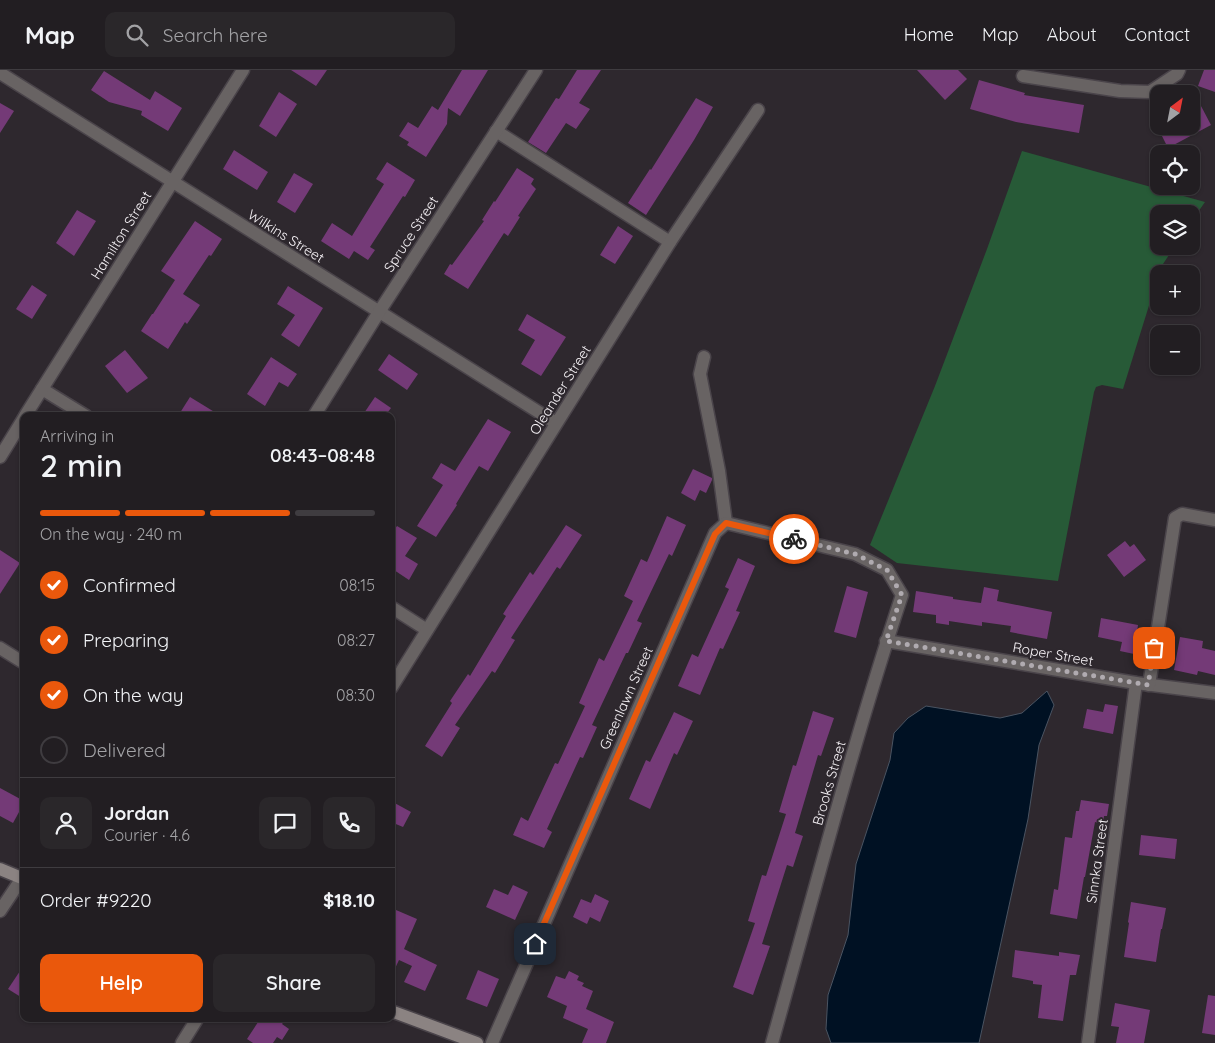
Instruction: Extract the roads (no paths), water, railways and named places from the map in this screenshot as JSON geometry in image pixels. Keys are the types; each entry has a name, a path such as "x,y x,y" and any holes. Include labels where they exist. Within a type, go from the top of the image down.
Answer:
{"street":[{"name":"Hamilton Street","path":"27,412 242,70"},
{"name":"Spruce Street","path":"316,412 536,70"},
{"path":"1023,76 1120,91 1150,92 1177,74 1179,70"},
{"name":"Wilkins Street","path":"0,74 556,424"},
{"name":"Oleander Street","path":"395,682 670,242 758,110"},
{"path":"496,131 670,242"},
{"path":"704,356 700,374 726,523"},
{"path":"42,389 79,412"},
{"name":"Hamilton Street","path":"0,457 20,424"},
{"name":"Sinnka Street","path":"1088,1043 1142,684 1175,518 1182,514 1215,520"},
{"name":"Brooks Street","path":"726,523 855,554 887,570 902,595 886,641 840,799 772,1043"},
{"name":"Greenlawn Street","path":"492,1043 715,534 726,523"},
{"path":"395,609 428,630"},
{"name":"Roper Street","path":"886,641 1142,684 1215,693"},
{"path":"0,648 20,660"},
{"path":"0,869 20,876"},
{"path":"0,911 20,881"},
{"path":"395,1013 451,1038 477,1043"},
{"path":"182,1043 195,1022"}],"water":[{"path":"1047,691 1054,705 1039,745 1028,819 979,1043 831,1043 826,1029 828,995 848,935 856,864 890,760 894,733 908,718 926,706 1000,718 1022,713"}]}
